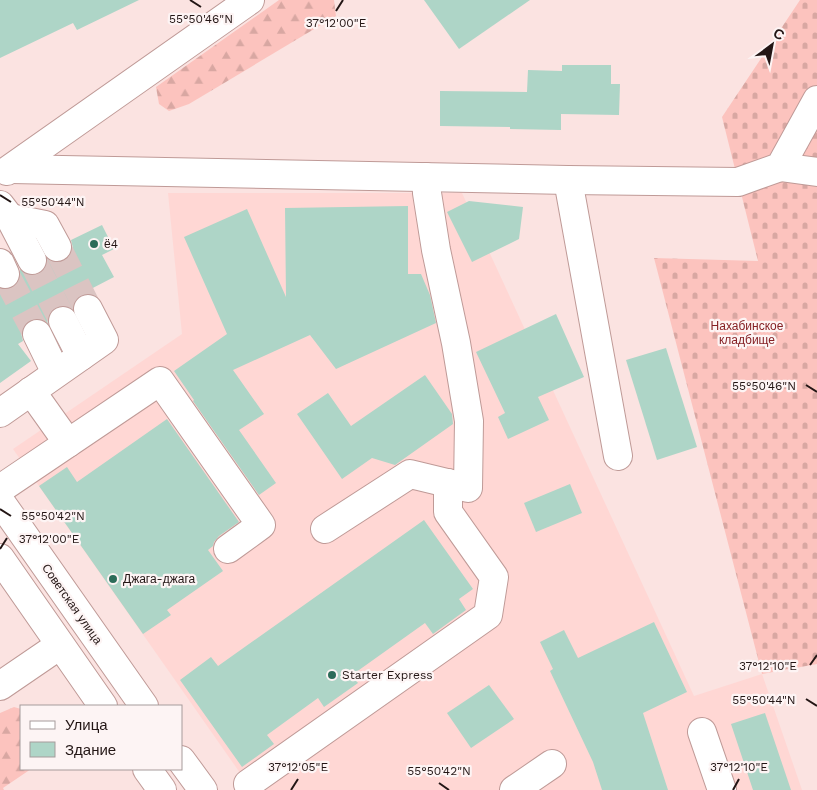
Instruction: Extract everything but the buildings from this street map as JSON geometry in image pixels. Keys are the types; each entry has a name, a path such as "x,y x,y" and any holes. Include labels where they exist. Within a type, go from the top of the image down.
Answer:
{"street":[{"path":"6,173 250,0"},
{"path":"780,167 817,100"},
{"path":"6,173 738,182 780,167 817,172"},
{"path":"325,529 410,474 468,488 469,421 456,343 436,250 426,177"},
{"path":"568,180 618,456"},
{"path":"5,212 45,225 57,247"},
{"path":"5,212 32,260"},
{"path":"2,408 31,391 104,340 88,309"},
{"path":"63,321 81,356"},
{"path":"37,334 56,373"},
{"path":"0,489 160,381 261,525 228,549"},
{"path":"31,391 68,443"},
{"path":"248,784 488,615 494,577 448,512 448,483"},
{"name":"Советская улица","path":"0,501 143,705"},
{"path":"0,558 103,705"},
{"path":"0,686 60,644"},
{"path":"702,732 722,790"},
{"path":"182,761 203,790"},
{"path":"514,790 552,764"},
{"path":"148,770 162,790"}],"shaded area":[{"path":"168,193 462,193 694,696 762,674 802,790 252,790 13,449 182,334"}],"green space":[{"path":"279,0 334,0 336,16 189,104 169,111 159,104 156,87"},
{"name":"Нахабинское кладбище","path":"800,0 817,0 817,664 762,674 654,258 758,261 722,117"},
{"path":"14,707 20,709 20,770 30,770 3,788 4,790 0,790 0,713"}],"tunnel":[{"path":"57,247 88,309"},
{"path":"32,260 63,321"},
{"path":"5,274 37,334"}],"place":[{"name":"ё4","path":"94,244"},
{"name":"Джага-джага","path":"113,579"},
{"name":"Starter Express","path":"332,675"}]}
